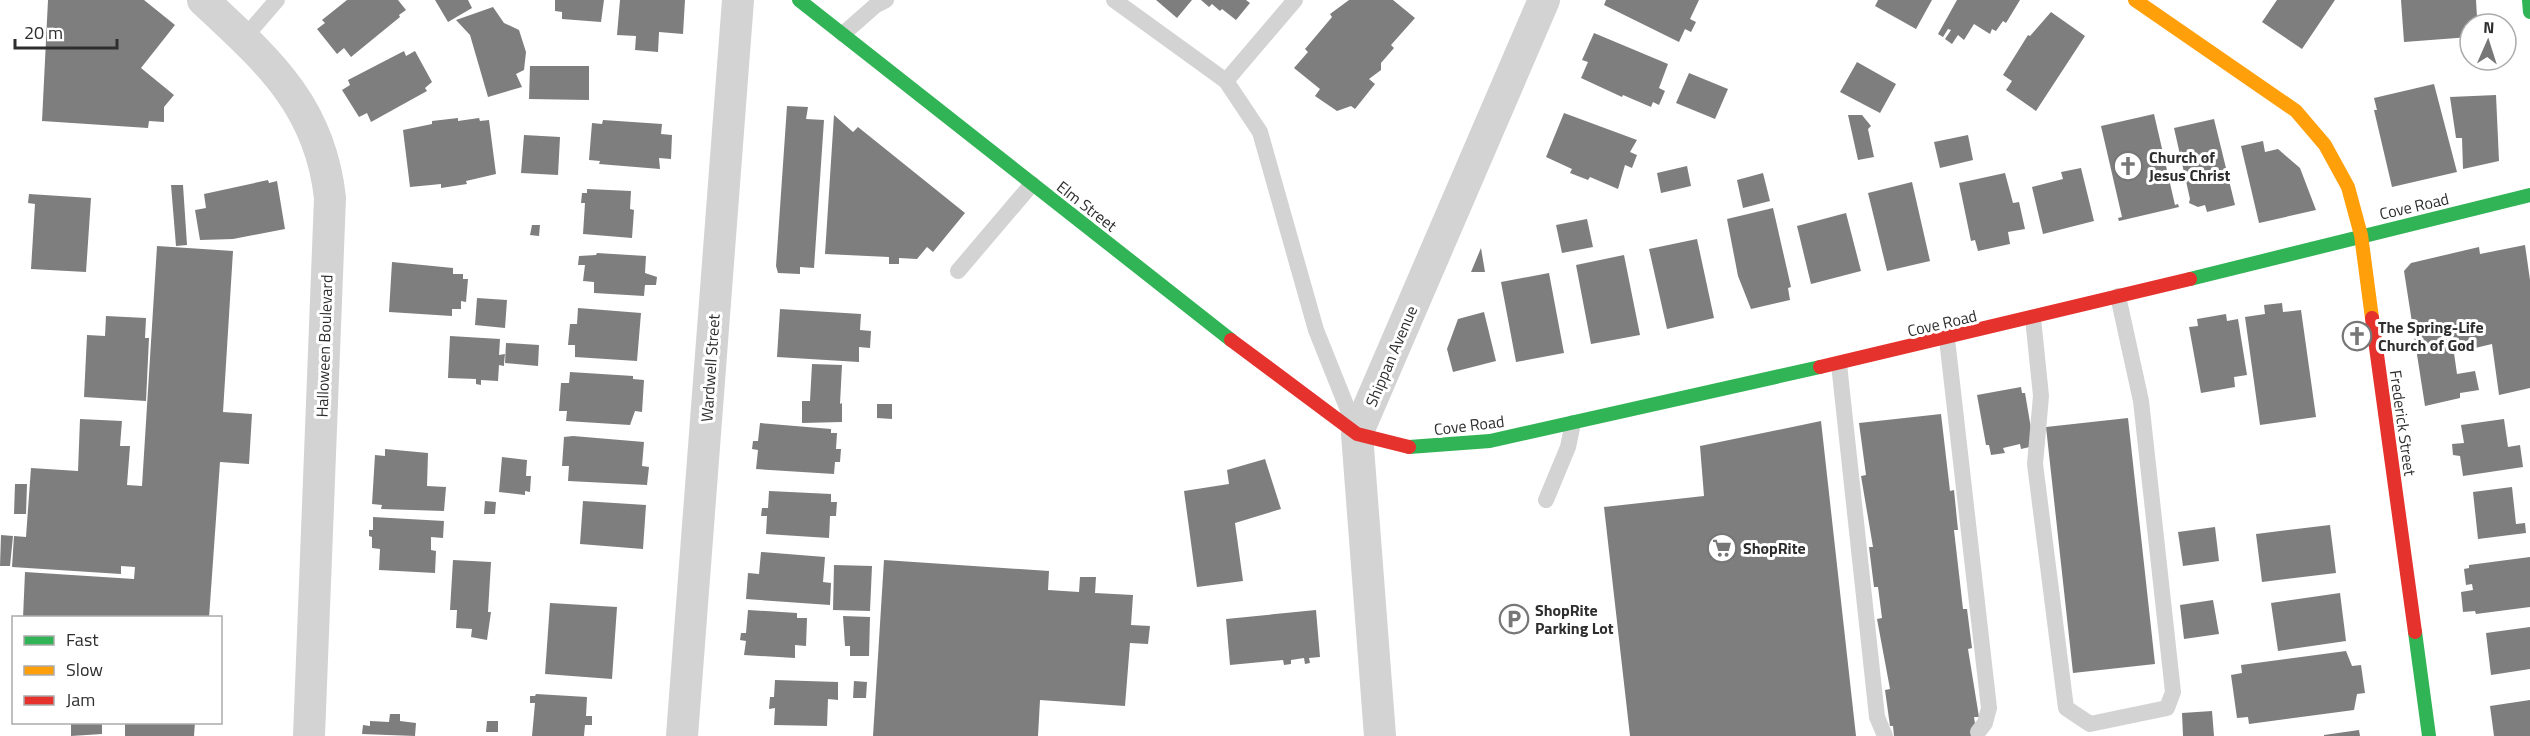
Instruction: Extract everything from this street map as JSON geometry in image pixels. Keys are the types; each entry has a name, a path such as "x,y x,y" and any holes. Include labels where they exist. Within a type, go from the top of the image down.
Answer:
{"main road":[{"name":"Elm Street","path":"799,0 1289,386 1357,434"},
{"name":"Frederick Street","path":"2135,0 2296,111 2325,145 2348,187 2361,235 2429,736"},
{"path":"2529,0 2530,12"},
{"name":"Cove Road","path":"1357,434 1408,447 1490,441 1947,339 2530,195"}],"street":[{"name":"Halloween Boulevard","path":"203,0 286,82 308,119 321,148 330,198 309,736"},
{"name":"Wardwell Street","path":"682,736 738,0"},
{"name":"Shippan Avenue","path":"1380,736 1357,434 1544,0"}],"lane":[{"path":"244,38 277,0"},
{"path":"843,34 876,5 886,0"},
{"path":"1113,0 1226,81 1260,132 1316,330 1357,434"},
{"path":"1226,81 1295,0"},
{"path":"958,272 1032,184"},
{"path":"2033,318 2041,396 2035,464 2066,708 2090,723 2167,708 2174,692 2141,401 2118,296"},
{"path":"1947,339 1989,708 1985,723 1978,732"},
{"path":"1839,363 1877,717 1885,736"},
{"path":"1546,500 1568,447 1573,423"}],"building":[{"path":"48,0 144,0 175,25 141,68 174,95 164,107 164,122 149,121 148,128 42,121"},
{"path":"347,0 398,0 406,10 351,57 344,48 337,54 317,29 325,23 322,20"},
{"path":"435,0 468,0 472,8 448,22"},
{"path":"555,0 604,0 601,22 562,19 562,12 555,11"},
{"path":"620,0 685,0 683,34 659,32 658,52 635,50 636,36 617,35"},
{"path":"1156,0 1192,0 1177,18"},
{"path":"1201,0 1246,0 1250,3 1236,20 1222,9 1220,11 1212,4 1209,7"},
{"path":"1349,0 1393,0 1415,18 1391,45 1394,48 1381,63 1381,70 1369,79 1375,84 1355,109 1351,106 1337,111 1315,96 1320,89 1294,68 1308,52 1305,49 1332,17 1330,14"},
{"path":"1606,0 1699,0 1690,19 1696,22 1691,32 1685,29 1679,42 1604,5"},
{"path":"1878,0 1932,0 1916,29 1875,6"},
{"path":"1957,0 2020,0 2006,23 2003,21 1996,31 1992,29 1990,34 1974,24 1964,40 1958,35 1952,44 1945,39 1951,30 1948,29 1943,37 1938,34"},
{"path":"2277,0 2335,0 2302,49 2262,22"},
{"path":"2401,0 2476,0 2477,12 2458,12 2458,38 2404,42"},
{"path":"493,7 504,23 519,30 526,52 524,70 516,74 522,87 488,97 470,35 456,20"},
{"path":"2051,12 2085,36 2036,111 2006,90 2012,81 2003,75 2028,35 2030,36"},
{"path":"1594,33 1668,64 1659,88 1665,91 1659,105 1653,102 1651,107 1623,95 1622,97 1581,78 1588,62 1582,60"},
{"path":"404,51 406,56 415,51 432,82 425,88 427,91 371,122 367,113 359,117 342,90 350,85 348,80"},
{"path":"1857,62 1896,84 1880,113 1840,92"},
{"path":"530,66 589,66 589,100 529,99"},
{"path":"1689,73 1728,89 1715,119 1676,103"},
{"path":"2434,84 2457,172 2392,187 2374,110 2377,110 2374,98"},
{"path":"2496,95 2499,161 2463,169 2462,138 2456,138 2450,97"},
{"path":"787,106 808,107 806,119 824,120 814,268 800,267 800,274 778,273 776,266"},
{"path":"1564,113 1637,140 1630,152 1637,155 1632,168 1625,165 1618,189 1590,177 1588,180 1570,173 1572,169 1546,157"},
{"path":"2154,114 2175,205 2178,204 2179,207 2119,221 2118,218 2122,217 2101,126"},
{"path":"834,115 853,132 858,127 965,213 933,252 927,247 917,259 899,258 899,264 889,264 889,257 825,254"},
{"path":"1848,115 1862,115 1871,126 1868,129 1874,157 1858,160"},
{"path":"458,118 458,121 479,118 480,121 489,120 496,174 466,181 467,184 441,188 441,184 410,187 403,130 432,124 432,121"},
{"path":"2214,119 2235,205 2207,212 2205,205 2198,207 2189,203 2174,128"},
{"path":"603,120 662,124 661,134 672,135 671,159 659,158 660,169 599,164 600,161 589,160 592,123 602,124"},
{"path":"524,135 560,137 558,175 521,173"},
{"path":"1968,135 1973,160 1940,168 1934,142"},
{"path":"2263,141 2265,152 2278,149 2300,168 2316,210 2259,223 2241,146"},
{"path":"1687,166 1691,186 1661,193 1657,173"},
{"path":"2081,168 2094,221 2043,234 2032,187 2063,179 2061,172"},
{"path":"1763,173 1770,201 1743,208 1737,180"},
{"path":"2005,173 2013,203 2019,202 2025,229 2008,232 2010,244 1978,251 1975,240 1971,241 1959,183"},
{"path":"268,180 269,183 277,181 285,229 233,239 200,240 195,210 206,208 204,194"},
{"path":"1912,182 1930,261 1887,271 1868,193"},
{"path":"171,185 183,185 187,245 176,246"},
{"path":"587,189 631,191 630,209 634,210 632,238 583,234 585,203 581,203 582,193 587,193"},
{"path":"29,194 91,198 86,272 31,269 35,204 28,203"},
{"path":"1773,208 1791,287 1788,288 1790,300 1751,309 1738,276 1727,219"},
{"path":"1846,213 1861,271 1811,284 1797,226"},
{"path":"1587,219 1593,247 1562,253 1556,225"},
{"path":"532,225 540,225 539,236 530,235"},
{"path":"1697,239 1714,318 1667,329 1649,249"},
{"path":"2525,245 2530,280 2530,388 2499,395 2492,344 2454,353 2457,374 2475,371 2479,390 2460,393 2460,398 2425,406 2404,271 2411,263 2479,247 2480,254"},
{"path":"157,246 233,251 223,412 252,414 249,464 220,462 209,616 23,616 25,572 134,579 135,567 121,566 121,574 12,567 14,536 26,537 31,468 78,471 80,419 122,421 120,446 130,446 127,485 142,486"},
{"path":"1481,248 1485,272 1471,272"},
{"path":"597,253 646,256 645,273 657,277 656,285 645,285 644,296 594,293 594,282 583,281 585,265 578,265 579,256 596,255"},
{"path":"1624,255 1640,335 1591,344 1576,265"},
{"path":"392,262 453,268 453,274 463,274 463,279 468,279 466,302 461,301 461,309 452,309 452,316 389,312"},
{"path":"1549,273 1564,353 1516,362 1501,282"},
{"path":"477,298 507,300 505,328 475,325"},
{"path":"2282,303 2283,312 2301,310 2316,417 2260,425 2245,317 2265,314 2264,305"},
{"path":"578,308 641,313 637,361 575,357 575,345 568,345 570,324 577,324"},
{"path":"780,309 861,314 860,330 871,331 870,348 859,347 859,362 777,357"},
{"path":"1484,312 1496,361 1453,372 1447,349 1458,319"},
{"path":"2226,314 2227,321 2238,319 2247,375 2234,377 2235,387 2201,393 2189,327 2198,326 2197,319"},
{"path":"106,316 146,318 145,338 149,338 146,401 84,397 87,335 105,336"},
{"path":"450,336 500,339 499,355 505,354 504,366 499,365 498,381 481,380 481,385 476,384 476,379 448,378"},
{"path":"506,343 539,345 538,366 505,363"},
{"path":"812,364 842,365 840,404 842,403 842,422 802,423 802,401 810,401"},
{"path":"570,372 633,376 633,379 644,380 642,412 635,411 630,425 566,421 567,411 559,411 561,383 569,383"},
{"path":"2021,387 2022,393 2025,393 2034,446 2021,449 2020,444 2003,448 2005,453 1991,455 1989,445 1986,445 1977,395"},
{"path":"877,404 892,404 892,419 877,418"},
{"path":"1941,414 1950,491 1954,490 1958,530 1954,530 1963,609 1967,609 1972,648 1968,649 1979,717 1974,717 1977,736 1894,736 1893,726 1890,726 1885,690 1890,689 1877,619 1882,618 1878,587 1874,587 1869,547 1873,547 1861,476 1866,475 1859,423"},
{"path":"2128,418 2155,664 2073,673 2046,427"},
{"path":"2504,419 2508,447 2520,445 2523,467 2463,476 2460,456 2453,455 2452,444 2464,443 2461,425"},
{"name":"ShopRite","path":"1821,421 1856,736 1630,736 1604,507 1704,496 1700,446"},
{"path":"760,423 831,429 831,433 837,433 836,449 841,449 840,462 835,462 834,474 756,469 758,450 752,449 753,441 758,441"},
{"path":"564,437 644,442 642,466 649,467 647,485 568,481 569,466 562,466"},
{"path":"385,449 428,453 427,486 446,487 444,511 381,509 382,505 372,504 375,455 385,456"},
{"path":"502,457 527,460 526,476 531,476 530,492 525,491 525,495 499,492"},
{"path":"1265,459 1281,509 1235,523 1243,581 1197,587 1184,491 1229,484 1227,470"},
{"path":"15,484 27,484 26,514 14,514"},
{"path":"2512,487 2516,524 2525,523 2526,533 2478,539 2473,492"},
{"path":"769,491 831,494 831,502 837,502 836,516 830,516 829,538 766,534 767,516 761,516 762,508 768,508"},
{"path":"485,501 496,502 495,514 484,514"},
{"path":"583,501 646,505 643,549 580,544"},
{"path":"373,517 444,521 443,538 431,537 431,550 436,551 435,573 379,570 380,549 372,548 372,537 369,536 369,530 373,530"},
{"path":"2330,525 2336,573 2262,582 2256,534"},
{"path":"2215,527 2219,561 2183,566 2178,532"},
{"path":"1,535 13,536 10,566 0,566"},
{"path":"761,552 825,557 823,582 831,583 830,605 746,599 748,573 759,574"},
{"path":"2530,557 2530,607 2476,614 2475,611 2463,612 2461,592 2473,590 2472,584 2466,585 2464,569 2469,568 2469,565"},
{"path":"453,560 491,562 488,612 491,612 487,640 471,637 472,629 456,628 457,610 450,610"},
{"path":"884,560 1049,571 1048,590 1079,592 1080,577 1096,577 1095,593 1133,595 1131,625 1150,626 1148,644 1130,643 1125,706 1040,700 1038,736 873,736"},
{"path":"834,565 872,566 870,611 833,610"},
{"path":"2340,593 2346,641 2278,651 2271,603"},
{"path":"2213,600 2219,634 2184,639 2180,605"},
{"path":"550,603 617,607 612,679 545,674"},
{"path":"748,610 797,613 797,618 807,618 806,646 795,645 795,658 744,655 746,641 740,640 741,633 746,633"},
{"path":"1316,610 1320,657 1309,658 1310,663 1305,664 1304,658 1291,660 1291,664 1284,665 1283,660 1230,665 1226,619"},
{"path":"843,616 870,617 869,656 850,656 850,646 845,646"},
{"path":"2530,627 2530,669 2491,675 2486,633"},
{"path":"2346,651 2352,666 2361,665 2365,693 2357,694 2354,710 2249,724 2248,717 2237,718 2231,675 2242,673 2241,665"},
{"path":"775,680 838,682 838,700 828,699 827,726 774,725 775,708 769,709 770,697 774,697"},
{"path":"854,681 867,682 866,698 853,698"},
{"path":"536,694 587,697 586,716 592,716 592,725 585,725 584,736 532,736 535,703 530,703 530,696"},
{"path":"2530,700 2530,736 2494,736 2490,706"},
{"path":"2212,711 2214,736 2183,736 2182,713"},
{"path":"390,714 400,714 400,721 416,723 415,736 362,734 363,725 370,726 370,721 389,722"},
{"path":"487,721 498,721 498,732 486,732"},
{"path":"71,724 102,724 102,734 71,736"},
{"path":"125,724 195,724 194,736 125,736"},
{"path":"2359,730 2360,736 2324,736 2324,735"}],"traffic: fast":[{"path":"799,0 1231,340"},
{"path":"2529,0 2530,12"},
{"path":"2190,279 2530,195"},
{"path":"1409,447 1490,441 1820,367"},
{"path":"2415,632 2429,736"}],"traffic: slow":[{"path":"2135,0 2296,111 2325,145 2348,187 2361,235 2372,318"}],"traffic: jam":[{"path":"1820,367 2190,279"},
{"path":"2372,318 2415,632"},
{"path":"1231,340 1357,434 1409,447"}],"place":[{"name":"Church of Jesus Christ","path":"2128,166"},
{"name":"The Spring-Life Church of God","path":"2357,336"},
{"name":"ShopRite","path":"1722,548"},
{"name":"ShopRite Parking Lot","path":"1514,619"}]}
